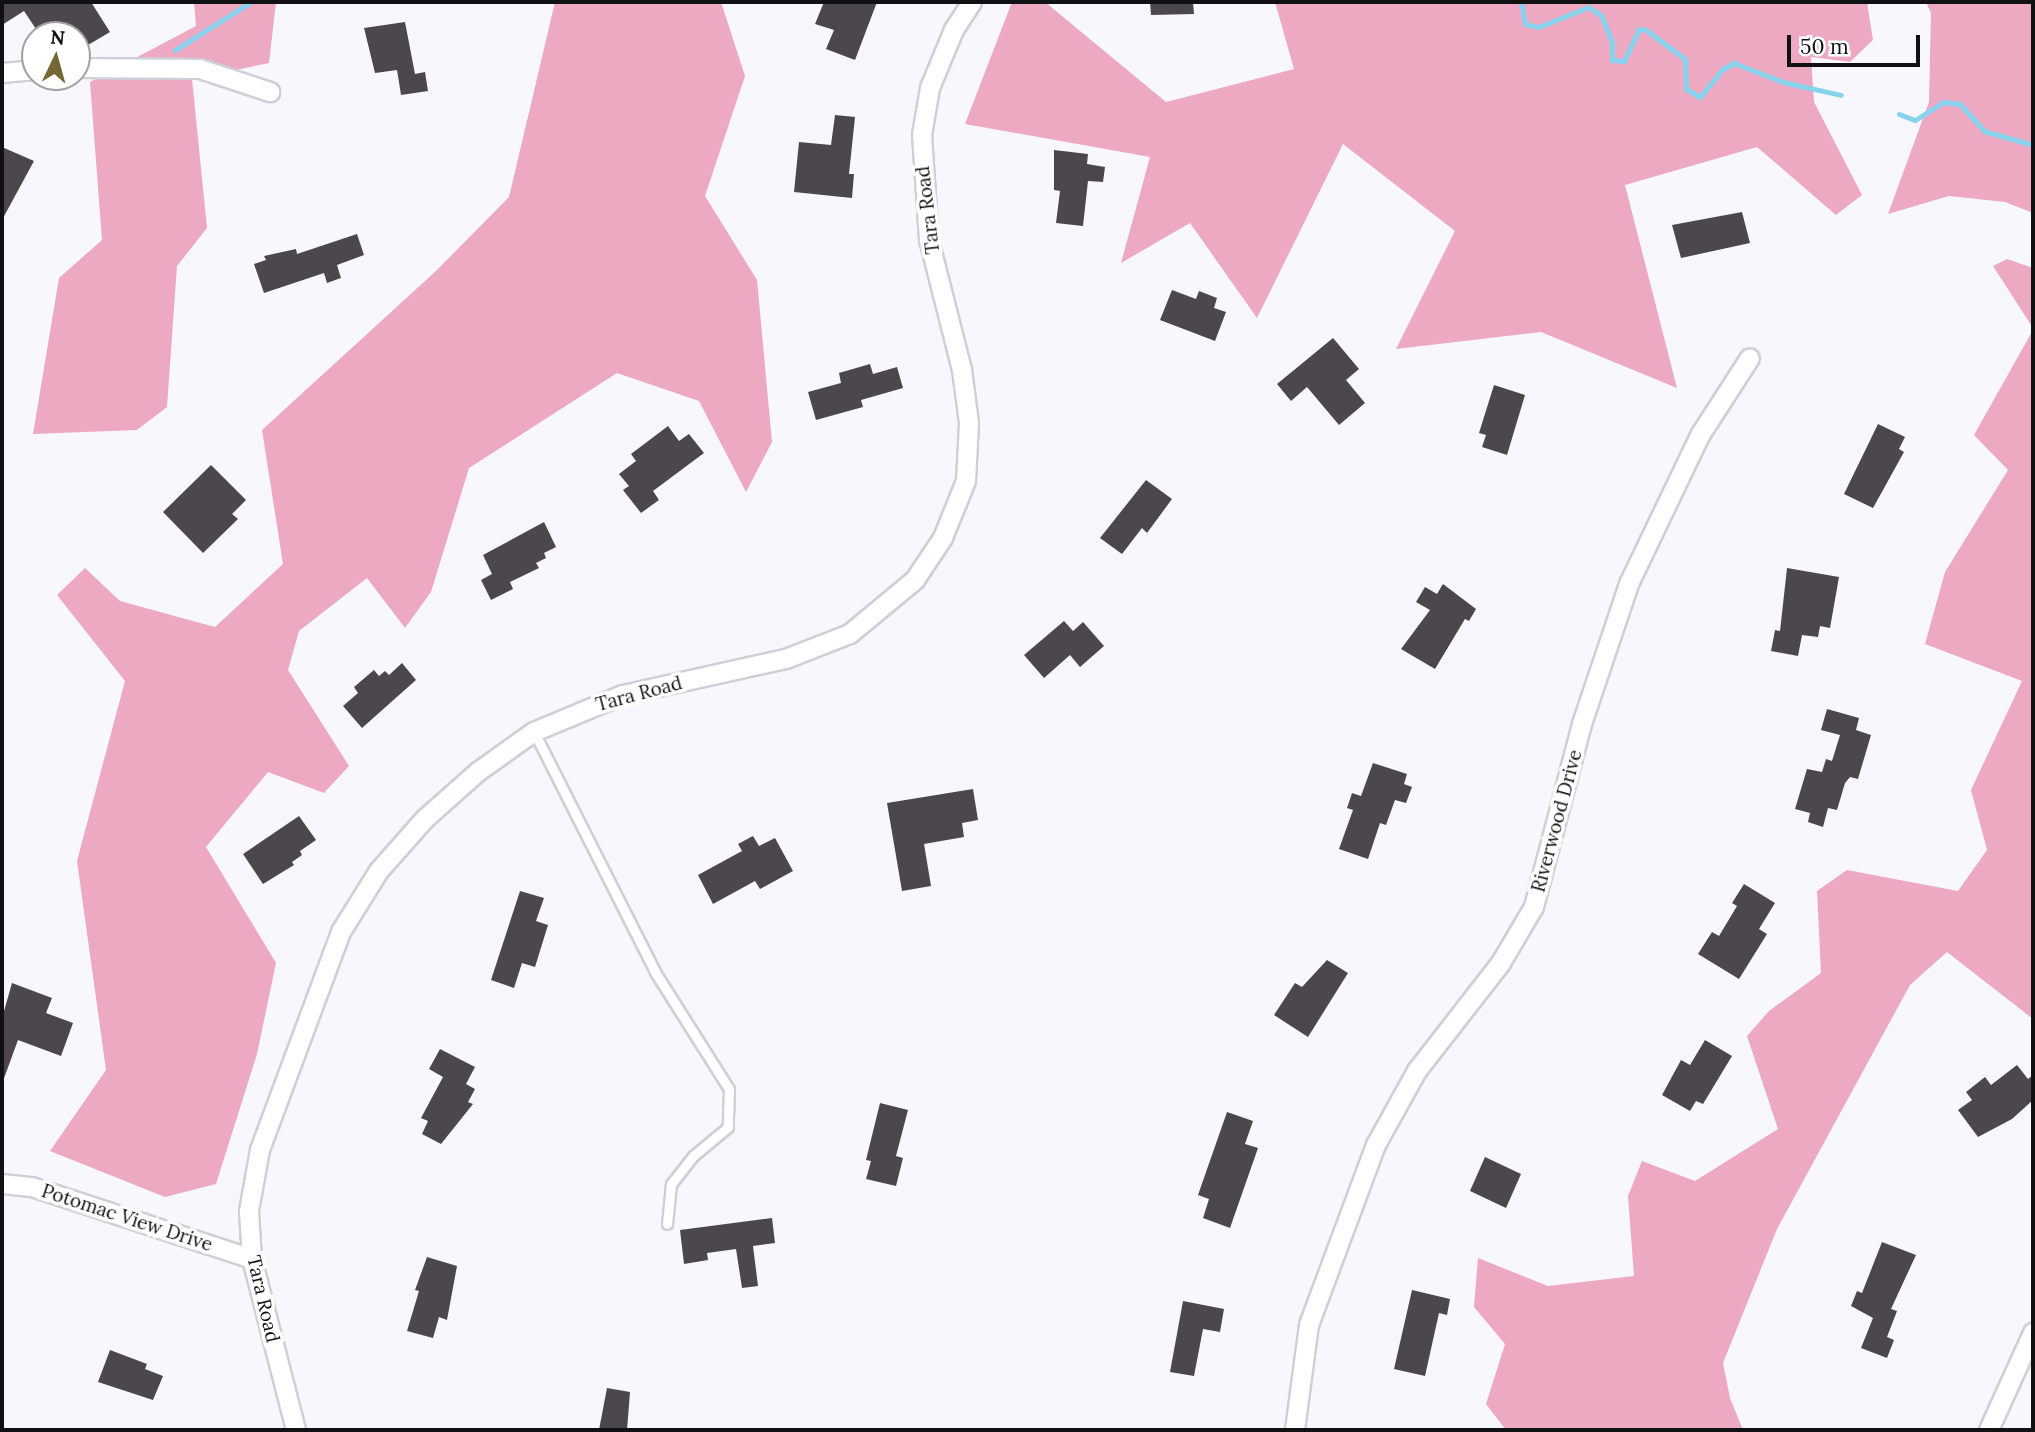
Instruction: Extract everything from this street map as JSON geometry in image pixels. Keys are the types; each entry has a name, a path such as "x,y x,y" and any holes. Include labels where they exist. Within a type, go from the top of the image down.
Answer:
{"street":[{"name":"Tara Road","path":"296,1430 252,1259 249,1211 260,1150 341,932 379,872 425,819 534,732 623,695 786,659 850,634 915,580 943,538 966,481 969,423 962,370 929,240 922,135 930,88 954,30 972,2"},
{"path":"91,68 200,69 271,92"},
{"path":"2,73 21,71"},
{"name":"Riverwood Drive","path":"1295,1430 1309,1325 1376,1145 1418,1071 1501,963 1534,907 1582,724 1629,584 1701,433 1750,358"},
{"name":"Potomac View Drive","path":"2,1184 32,1187 252,1259"},
{"path":"1989,1430 2033,1333"}],"lane":[{"path":"534,732 655,972 729,1089 728,1127 693,1156 671,1184 667,1224"}],"shaded area":[{"path":"194,2 276,2 269,63 192,79 207,228 177,266 167,407 137,430 33,434 59,278 102,240 91,81 196,26"},
{"path":"555,2 721,2 745,76 705,196 757,280 772,442 746,492 699,401 617,373 469,468 431,592 405,628 367,578 299,631 288,670 349,766 324,793 268,772 206,847 276,963 257,1054 216,1184 165,1197 50,1151 106,1070 77,861 125,681 57,595 85,568 120,601 215,627 283,564 262,430 437,270 509,197"},
{"path":"1012,2 1045,2 1166,102 1294,69 1275,2 1867,2 1873,40 1850,62 1811,57 1814,102 1862,195 1836,215 1757,147 1625,185 1677,388 1541,332 1396,349 1455,231 1343,144 1257,318 1190,223 1121,263 1150,157 965,124"},
{"path":"1926,2 2033,2 2033,213 2005,202 1949,196 1888,214 1929,102 1931,13"},
{"path":"2007,259 2033,268 2033,328 1993,266"},
{"path":"2033,330 2033,1019 1947,952 1910,985 1777,1229 1723,1363 1730,1398 1743,1430 1506,1430 1486,1404 1505,1344 1474,1307 1478,1258 1548,1286 1634,1276 1628,1196 1642,1161 1695,1181 1778,1129 1747,1036 1769,1011 1821,973 1817,891 1847,870 1958,891 1987,850 1971,790 2022,681 1925,644 1945,572 2008,470 1974,435"}],"building":[{"path":"2,2 91,2 110,32 91,43 91,21 31,21 24,11 2,25"},
{"path":"824,2 877,2 855,60 826,49 834,30 815,24"},
{"path":"1150,2 1193,2 1194,14 1151,15"},
{"path":"405,22 415,74 425,72 428,91 401,95 397,70 375,73 364,28"},
{"path":"835,115 855,117 849,174 854,174 852,198 794,192 799,142 831,145"},
{"path":"2,147 34,161 2,220"},
{"path":"1054,150 1088,154 1087,164 1105,167 1103,182 1088,181 1083,226 1056,223 1060,191 1054,190"},
{"path":"1742,212 1750,243 1681,258 1672,225"},
{"path":"357,234 364,255 337,265 341,278 327,283 324,273 264,293 254,264 266,260 264,256 296,249 297,254"},
{"path":"1172,290 1196,299 1199,291 1217,298 1214,308 1226,312 1215,341 1160,320"},
{"path":"1333,338 1359,369 1346,380 1365,403 1339,425 1307,387 1291,401 1277,384"},
{"path":"870,364 873,374 897,367 903,388 861,400 863,407 816,420 808,392 841,383 839,373"},
{"path":"1494,385 1525,395 1507,455 1482,447 1486,435 1479,433"},
{"path":"1878,424 1905,437 1899,449 1904,452 1873,508 1844,494"},
{"path":"668,426 679,441 689,434 704,453 653,491 659,500 641,513 623,490 629,486 619,474 636,461 631,454"},
{"path":"211,465 246,500 232,514 238,519 203,553 163,512"},
{"path":"1146,480 1172,499 1147,533 1142,528 1122,554 1100,538"},
{"path":"544,522 556,547 544,553 546,558 536,563 539,568 510,582 513,589 491,600 481,580 492,574 483,555"},
{"path":"1787,568 1839,577 1830,628 1820,626 1818,637 1802,635 1798,656 1771,651 1775,630 1780,631"},
{"path":"1443,584 1476,609 1469,621 1465,619 1435,669 1401,649 1430,610 1416,602 1425,587 1437,594"},
{"path":"1064,621 1073,631 1083,622 1104,646 1080,667 1070,655 1044,678 1024,655"},
{"path":"402,663 416,680 362,728 343,706 358,693 354,687 374,670 379,676 385,671 389,675"},
{"path":"1827,709 1859,718 1856,730 1871,735 1858,779 1850,777 1845,783 1837,810 1828,808 1823,827 1808,822 1810,813 1795,809 1807,769 1822,772 1826,759 1832,761 1840,735 1821,730"},
{"path":"1373,763 1407,774 1404,784 1412,787 1406,803 1395,800 1386,825 1380,823 1368,859 1339,849 1353,810 1347,808 1352,793 1361,796"},
{"path":"973,789 978,820 962,823 964,837 924,844 931,886 902,891 887,803"},
{"path":"299,816 316,840 300,851 302,855 292,862 294,865 263,884 243,854"},
{"path":"753,836 759,846 775,838 793,871 760,889 755,881 713,904 698,875 742,851 738,844"},
{"path":"1744,884 1775,903 1759,929 1767,934 1739,979 1698,954 1712,932 1719,936 1737,906 1732,903"},
{"path":"520,891 544,898 536,921 548,925 535,967 522,963 514,988 491,980"},
{"path":"1327,960 1348,973 1308,1037 1274,1015 1295,983 1302,987"},
{"path":"12,983 52,998 46,1013 73,1023 61,1056 18,1040 3,1081 2,1018"},
{"path":"1705,1040 1732,1056 1703,1104 1696,1101 1690,1111 1662,1095 1681,1060 1690,1065"},
{"path":"440,1049 475,1067 466,1084 475,1089 468,1102 473,1104 441,1144 422,1134 428,1121 421,1118 443,1077 429,1069"},
{"path":"2017,1065 2028,1079 2033,1075 2033,1100 2012,1119 1978,1137 1958,1110 1972,1100 1966,1092 1985,1077 1991,1085"},
{"path":"880,1103 908,1110 896,1156 903,1158 896,1186 866,1179 871,1161 866,1160"},
{"path":"1227,1112 1253,1121 1245,1144 1258,1148 1230,1228 1203,1218 1209,1199 1198,1195"},
{"path":"1485,1157 1521,1174 1506,1208 1470,1191"},
{"path":"772,1218 775,1243 753,1246 758,1286 742,1288 736,1249 707,1253 708,1260 684,1264 680,1230"},
{"path":"1882,1242 1916,1255 1891,1309 1897,1311 1887,1337 1894,1340 1887,1358 1861,1348 1873,1318 1851,1306 1857,1291 1862,1293"},
{"path":"427,1257 457,1266 447,1320 439,1317 433,1338 407,1331 419,1291 415,1290"},
{"path":"1412,1290 1450,1299 1447,1315 1439,1313 1425,1376 1394,1369"},
{"path":"1183,1301 1224,1309 1220,1332 1203,1329 1194,1376 1170,1372"},
{"path":"110,1350 147,1364 145,1369 163,1376 153,1400 98,1382"},
{"path":"607,1388 630,1392 627,1430 599,1430"}],"waterway":[{"path":"175,50 251,2"},
{"path":"1521,2 1525,24 1539,27 1588,7 1601,15 1612,42 1612,60 1624,61 1639,29 1646,30 1685,59 1686,89 1700,97 1723,69 1734,63 1783,82 1841,95"},
{"path":"1899,114 1915,120 1944,102 1960,104 1984,131 2033,145"}]}
